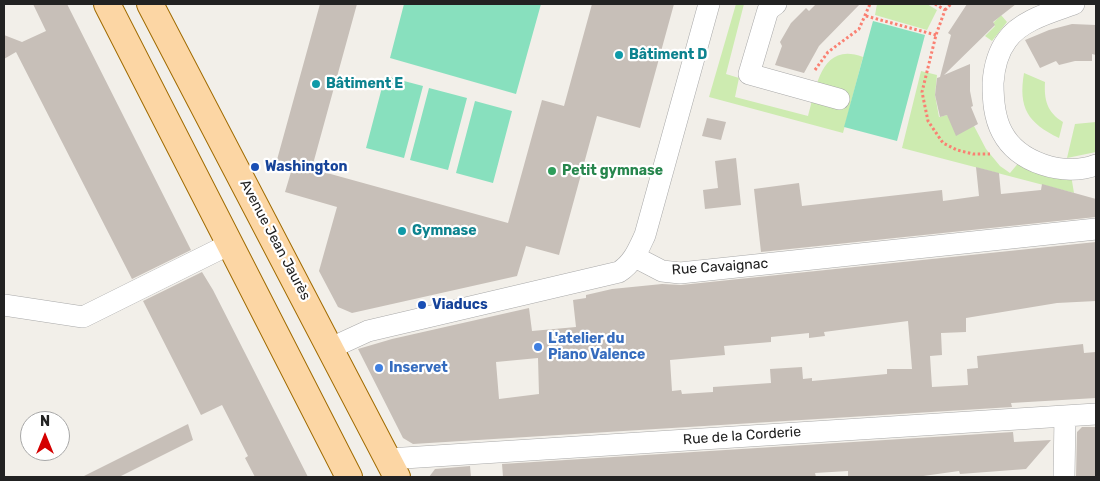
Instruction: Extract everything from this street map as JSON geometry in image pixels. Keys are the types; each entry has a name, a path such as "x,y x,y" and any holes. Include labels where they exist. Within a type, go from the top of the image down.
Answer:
{"main road":[{"path":"107,4 349,477"},
{"name":"Avenue Jean Jaurès","path":"150,4 392,468"}],"street":[{"path":"331,348 368,331 619,272 635,257 645,235 709,4"},
{"path":"776,4 768,10 749,74 839,99"},
{"path":"1074,4 1037,18 1016,30 1007,40 999,55 994,72 995,114 1002,133 1014,148 1036,163 1066,169 1096,165"},
{"name":"Rue Cavaignac","path":"635,257 662,271 680,273 1096,229"},
{"path":"4,306 83,317 230,244"},
{"path":"296,375 305,371 358,477"},
{"name":"Rue de la Corderie","path":"392,468 1096,414"},
{"path":"1064,477 1065,416"}],"path":[{"path":"806,90 820,60 838,43 859,29 870,4"},
{"path":"935,4 945,10"},
{"path":"951,4 945,10 936,35 922,92 928,121 944,143 957,150 973,154 990,154"},
{"path":"866,16 936,35"}],"green space":[{"path":"404,4 541,4 516,94 390,58"},
{"path":"736,4 744,4 726,74 739,78 735,97 808,116 818,81 829,61 838,56 849,54 863,57 843,133 709,97"},
{"path":"877,4 927,4 937,10 927,30 875,15"},
{"path":"1001,15 1007,22 992,41 985,36 995,26 993,23"},
{"path":"873,21 925,35 897,141 844,127"},
{"path":"921,71 937,75 935,95 939,117 947,115 974,126 986,149 1000,166 1010,173 1020,161 1071,175 1074,193 902,148"},
{"path":"1024,73 1045,82 1046,100 1050,110 1063,122 1059,138 1040,126 1028,113 1024,105 1023,96"},
{"path":"385,76 423,86 404,158 366,148"},
{"path":"429,88 467,98 448,170 410,160"},
{"path":"475,101 512,111 493,183 456,173"},
{"path":"1096,122 1096,152 1067,158 1075,124"}],"building":[{"path":"33,4 67,4 191,250 132,279 16,52 4,59 4,35 22,42 46,31"},
{"path":"320,4 357,4 313,164 328,169 327,173 508,223 542,100 564,106 592,4 674,4 640,128 597,116 559,255 526,246 517,276 352,313 338,307 319,271 337,207 285,192 291,172 275,167"},
{"path":"816,4 860,4 819,46 804,73 775,65 782,46 780,42 791,23 806,8 809,11"},
{"path":"967,4 1016,4 993,22 995,25 944,75 970,64 970,91 973,106 971,107 978,124 956,136 947,115 940,117 935,95 937,78 940,77 951,35 948,33"},
{"path":"1072,24 1096,25 1096,55 1092,54 1092,61 1075,61 1059,65 1056,61 1040,68 1025,40 1049,30"},
{"path":"707,118 726,122 721,140 702,136"},
{"path":"736,158 741,205 705,209 703,190 718,188 715,161"},
{"path":"976,167 999,173 1001,194 1041,190 1042,184 1096,199 1096,217 761,252 754,189 799,183 802,206 942,190 943,201 979,196"},
{"path":"1096,242 1096,301 1057,303 966,318 966,332 941,333 942,355 930,356 932,387 968,385 967,369 978,368 977,356 1083,344 1084,353 1096,352 1096,398 1011,403 1012,407 413,444 403,438 358,349 392,339 529,308 532,331 576,327 573,300 586,298 586,295 612,289 662,284 681,285","holes":["908,321 912,369 887,369 887,374 812,381 812,378 803,379 802,367 770,369 771,383 713,387 713,392 682,394 681,390 672,391 670,360 725,355 724,346 771,342 771,337 809,333 809,338 825,336 824,332","538,358 539,394 499,399 496,362"]},
{"path":"202,272 213,290 308,477 255,477 245,458 248,456 222,405 201,415 143,301"},
{"path":"188,424 193,440 119,477 82,477"},
{"path":"1082,427 1096,427 1096,477 1076,477 1077,432"},
{"path":"1013,432 1014,442 1051,440 1026,469 960,474 959,471 916,477 848,477 848,471 815,473 816,477 503,477 502,464"},
{"path":"470,466 471,477 429,477 435,469"}],"place":[{"name":"Bâtiment D","path":"619,55"},
{"name":"Bâtiment E","path":"316,84"},
{"name":"Washington","path":"255,167"},
{"name":"Petit gymnase","path":"552,171"},
{"name":"Gymnase","path":"402,231"},
{"name":"Viaducs","path":"422,305"},
{"name":"L'atelier du Piano Valence","path":"538,347"},
{"name":"Inservet","path":"379,368"}]}
